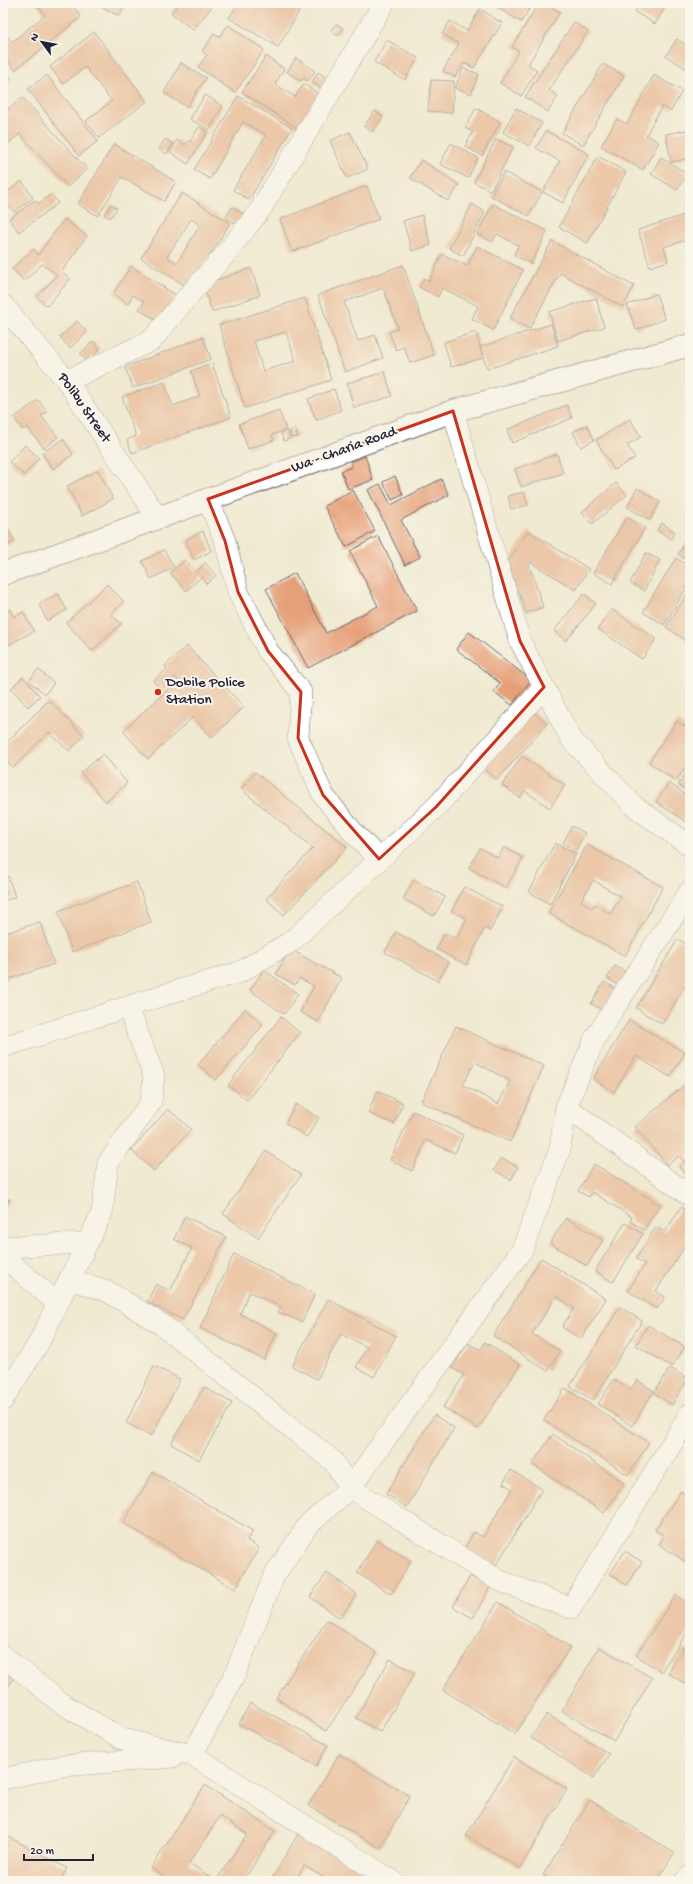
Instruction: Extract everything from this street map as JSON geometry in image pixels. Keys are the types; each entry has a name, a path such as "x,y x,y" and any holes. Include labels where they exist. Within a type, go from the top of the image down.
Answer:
{"street":[{"path":"67,381 152,340 224,256 260,210 384,3"},
{"name":"Polibu Street","path":"3,305 67,381 157,517"},
{"name":"Wa - Charia Road","path":"3,574 453,411 690,345"},
{"path":"453,411 520,641 571,739 634,806 690,846"},
{"path":"208,499 225,541 238,592 268,651 302,692 298,738 323,795 353,832 379,859"},
{"path":"3,1047 240,972 292,941 379,859 436,808 544,687"},
{"path":"192,1755 235,1674 274,1576 308,1525 350,1488 522,1250 560,1149 566,1107 595,1038 690,891"},
{"path":"3,1400 38,1344 86,1243 102,1213 108,1164 151,1102 154,1076 128,1007"},
{"path":"566,1107 690,1196"},
{"path":"3,1247 86,1243"},
{"path":"3,1256 57,1303"},
{"path":"69,1279 106,1291 161,1324 333,1461 350,1488 498,1580 571,1608 690,1414"},
{"path":"3,1656 61,1703 122,1739 192,1755 393,1881"},
{"path":"3,1779 62,1766 192,1755"},
{"path":"685,1881 690,1876"}],"highlighted area":[{"path":"453,411 520,641 544,687 436,807 379,859 323,795 298,738 301,692 268,651 238,592 225,541 208,499"}],"building":[{"path":"35,3 71,3 81,17 15,70 3,55 3,30 12,42 45,15"},
{"path":"95,3 122,3 125,5 119,16"},
{"path":"179,3 215,3 193,30 171,13"},
{"path":"238,3 304,3 278,47 229,18"},
{"path":"491,3 533,3 521,22"},
{"path":"539,3 544,3 560,12 528,64 537,70 521,96 500,83 519,51 512,47"},
{"path":"640,3 668,3 655,24 635,12"},
{"path":"480,9 502,23 474,68 464,63 455,77 443,71 459,44 442,34 450,21 467,31"},
{"path":"574,22 588,31 549,90 558,96 548,112 525,97"},
{"path":"336,24 343,28 338,36 331,31"},
{"path":"228,25 264,50 235,93 198,67 207,55 202,51 214,34 219,37"},
{"path":"94,32 147,101 99,138 86,121 112,101 85,67 63,84 50,67"},
{"path":"677,39 690,48 690,71 666,56"},
{"path":"387,40 418,58 405,80 374,62"},
{"path":"266,56 284,69 275,84 295,97 304,84 322,96 300,130 242,92"},
{"path":"296,58 315,71 308,81 304,78 301,81 287,72"},
{"path":"181,63 206,78 187,107 164,93"},
{"path":"603,64 624,76 583,145 562,133"},
{"path":"463,68 479,74 471,94 455,88"},
{"path":"3,69 11,79 3,86"},
{"path":"318,72 330,80 323,90 312,82"},
{"path":"47,75 98,141 79,156 28,89"},
{"path":"654,75 682,91 671,111 662,106 646,135 659,142 643,170 601,146 617,119 627,124"},
{"path":"431,80 454,81 452,113 428,111"},
{"path":"205,95 223,106 209,130 190,119"},
{"path":"238,96 292,128 249,200 233,190 266,135 243,122 210,179 194,170"},
{"path":"22,97 87,169 68,187 20,134 3,148 3,114"},
{"path":"476,108 500,122 482,156 465,146 473,132 465,128"},
{"path":"516,108 542,123 529,146 503,132"},
{"path":"375,111 383,117 372,132 364,126"},
{"path":"199,127 207,132 188,164 170,152 177,140 185,145 188,141 190,142"},
{"path":"687,130 690,158 671,162 666,134"},
{"path":"546,131 589,154 563,203 543,192 560,161 536,148"},
{"path":"350,132 368,169 347,178 330,141"},
{"path":"165,139 173,144 167,154 159,149"},
{"path":"496,139 513,147 491,191 474,182"},
{"path":"451,143 478,158 468,178 440,164"},
{"path":"114,144 176,182 164,201 122,177 98,216 78,204"},
{"path":"598,156 626,172 587,243 559,227"},
{"path":"661,157 687,174 677,190 651,174"},
{"path":"421,160 459,185 448,201 410,178"},
{"path":"504,172 542,192 529,216 491,196"},
{"path":"22,181 33,198 14,212 3,198 3,195"},
{"path":"367,186 379,219 292,252 280,219"},
{"path":"182,193 230,223 189,288 141,258","holes":["191,219 200,225 177,263 167,257"]},
{"path":"51,194 58,203 19,232 9,219 35,200 38,204"},
{"path":"111,204 117,208 110,218 104,215"},
{"path":"472,204 485,212 463,256 449,248"},
{"path":"493,204 547,231 531,264 514,255 518,245 497,234 492,242 477,234"},
{"path":"3,205 7,210 3,213"},
{"path":"232,207 248,217 241,227 226,217"},
{"path":"690,213 690,239 664,247 668,261 650,267 638,230"},
{"path":"422,215 431,245 412,251 403,221"},
{"path":"64,219 87,236 62,271 70,279 47,306 37,297 57,275 42,264 24,281 12,269 34,249 38,255"},
{"path":"552,241 634,286 623,307 560,273 529,329 510,318"},
{"path":"477,246 523,270 493,330 472,319 478,306 442,288 438,297 419,287 424,278 429,281 442,254 467,266"},
{"path":"403,265 434,355 410,363 404,347 396,350 389,332 398,328 383,288 344,302 358,341 375,335 383,358 345,372 318,295"},
{"path":"131,266 176,295 159,322 139,309 144,302 133,295 128,304 113,294"},
{"path":"251,268 260,295 212,312 203,285"},
{"path":"656,294 665,319 636,330 627,305"},
{"path":"305,298 331,380 245,408 219,325","holes":["286,332 296,361 263,371 254,341"]},
{"path":"596,298 604,327 558,341 549,312"},
{"path":"77,321 87,332 70,348 60,337"},
{"path":"551,324 558,346 487,369 480,347"},
{"path":"476,332 483,358 451,367 444,342"},
{"path":"203,337 211,359 133,388 125,367"},
{"path":"93,341 100,349 88,361 80,354"},
{"path":"212,363 231,417 132,453 127,440 136,436 122,397 164,382 173,406 200,396 191,371"},
{"path":"385,372 392,396 354,408 347,383"},
{"path":"334,389 341,410 316,420 308,399"},
{"path":"38,400 47,412 41,416 58,437 44,448 27,427 23,430 14,418"},
{"path":"567,405 572,418 512,443 507,430"},
{"path":"279,410 286,430 272,435 274,440 248,449 239,424"},
{"path":"630,419 641,437 627,445 635,458 614,470 596,440"},
{"path":"587,425 594,440 581,447 573,432"},
{"path":"295,429 298,437 292,438 290,431"},
{"path":"288,431 290,439 284,441 281,434"},
{"path":"63,439 73,454 53,469 42,453"},
{"path":"25,445 39,458 24,475 9,462"},
{"path":"557,454 563,473 521,487 515,469"},
{"path":"365,456 373,480 348,489 341,471 352,467 350,462"},
{"path":"98,470 113,499 82,516 67,486"},
{"path":"395,476 403,495 392,500 383,482"},
{"path":"441,479 449,495 401,520 420,557 405,565 368,490 380,484 391,505"},
{"path":"616,483 627,495 592,524 582,512"},
{"path":"637,488 660,502 650,520 627,507"},
{"path":"353,490 375,531 346,547 324,506"},
{"path":"524,492 528,505 511,509 508,496"},
{"path":"627,517 645,528 612,584 593,573"},
{"path":"3,520 15,541 3,548"},
{"path":"662,523 675,532 671,539 657,530"},
{"path":"203,531 211,551 194,560 186,540"},
{"path":"528,531 589,569 576,590 530,562 529,564 543,607 526,613 508,562"},
{"path":"378,536 417,611 308,668 266,589 295,573 326,633 378,606 350,551"},
{"path":"690,537 690,563 678,554"},
{"path":"164,550 174,567 151,579 142,561"},
{"path":"646,553 660,560 644,591 630,583"},
{"path":"676,558 690,567 690,582 664,625 643,612"},
{"path":"185,560 196,572 205,563 216,575 207,584 201,577 186,591 170,573"},
{"path":"107,584 124,602 111,614 121,624 92,651 66,623"},
{"path":"690,589 690,636 687,641 666,627"},
{"path":"58,594 67,610 47,621 39,604"},
{"path":"584,594 596,604 566,641 554,631"},
{"path":"611,609 656,639 642,659 598,629"},
{"path":"10,610 14,617 23,612 34,631 3,648 3,614"},
{"path":"469,632 531,680 512,705 494,692 500,683 456,649"},
{"path":"187,646 244,707 212,737 193,717 148,759 123,731 178,680 175,677 161,690 153,681 167,669 165,666"},
{"path":"38,669 54,683 45,694 29,681"},
{"path":"23,677 40,696 28,707 11,688"},
{"path":"49,700 84,736 69,751 49,732 13,768 3,757 3,746"},
{"path":"533,711 547,724 497,780 482,766"},
{"path":"677,721 690,730 690,761 676,781 649,762"},
{"path":"103,754 127,783 106,802 81,773"},
{"path":"522,756 565,785 550,808 525,791 520,798 502,785"},
{"path":"690,767 690,793 678,785"},
{"path":"255,772 347,847 284,915 266,899 313,848 241,789"},
{"path":"669,783 690,798 690,824 656,802"},
{"path":"572,826 585,833 576,850 563,843"},
{"path":"555,843 576,854 550,904 529,892"},
{"path":"587,845 663,887 625,956 548,913","holes":["593,880 621,897 610,914 595,904 592,908 581,901"]},
{"path":"504,847 523,858 506,888 469,868 480,848 498,858"},
{"path":"8,876 15,897 3,901 3,878"},
{"path":"414,880 445,897 434,916 403,899"},
{"path":"137,882 151,922 72,952 58,911"},
{"path":"464,887 503,907 490,931 485,928 466,965 436,949 445,933 456,939 467,919 452,911"},
{"path":"40,922 54,964 3,981 3,934"},
{"path":"396,932 449,962 438,981 385,952"},
{"path":"678,939 690,947 690,978 662,1024 636,1008"},
{"path":"290,949 342,978 318,1022 300,1012 314,986 299,978 295,985 276,974"},
{"path":"615,966 629,974 621,987 607,978"},
{"path":"264,970 298,994 284,1014 250,990"},
{"path":"604,982 617,989 605,1011 591,1004"},
{"path":"245,1009 263,1025 216,1080 198,1065"},
{"path":"281,1017 300,1033 247,1100 228,1085"},
{"path":"629,1020 685,1053 670,1077 636,1056 614,1092 593,1079"},
{"path":"456,1026 544,1066 510,1142 421,1102","holes":["475,1062 510,1081 498,1104 463,1085"]},
{"path":"690,1080 690,1180 679,1167 685,1162 679,1156 667,1165 635,1127"},
{"path":"377,1091 403,1103 394,1124 368,1113"},
{"path":"296,1104 319,1118 307,1137 285,1123"},
{"path":"168,1109 191,1129 154,1171 131,1150"},
{"path":"413,1111 463,1135 455,1153 426,1140 412,1171 390,1160"},
{"path":"266,1151 301,1175 258,1238 223,1214"},
{"path":"501,1158 518,1167 511,1180 494,1170"},
{"path":"594,1164 660,1205 644,1230 630,1221 632,1217 592,1192 589,1197 578,1191"},
{"path":"3,1196 10,1200 3,1211"},
{"path":"681,1207 690,1213 690,1241 689,1240 656,1291 665,1297 657,1309 628,1291 645,1264 636,1259 656,1227 665,1232"},
{"path":"185,1216 226,1237 183,1320 147,1302 156,1284 170,1291 192,1248 174,1239"},
{"path":"566,1218 603,1240 587,1266 550,1243"},
{"path":"625,1223 643,1234 613,1282 595,1271"},
{"path":"234,1254 315,1294 302,1322 278,1312 281,1307 249,1292 240,1314 277,1333 264,1360 200,1328"},
{"path":"541,1258 606,1299 581,1339 562,1327 574,1308 556,1296 532,1334 560,1351 548,1371 493,1336"},
{"path":"328,1299 396,1336 374,1377 356,1367 367,1347 341,1334 317,1379 292,1366"},
{"path":"620,1307 642,1321 593,1400 570,1386"},
{"path":"648,1325 685,1347 672,1367 636,1345"},
{"path":"485,1342 520,1365 478,1429 443,1407 464,1375 452,1368 468,1343 480,1350"},
{"path":"154,1366 180,1379 152,1436 126,1423"},
{"path":"670,1368 688,1379 672,1405 654,1393"},
{"path":"614,1379 631,1389 637,1380 654,1391 632,1426 598,1404"},
{"path":"204,1387 232,1403 199,1460 171,1444"},
{"path":"565,1388 649,1443 628,1475 544,1420"},
{"path":"434,1415 454,1428 407,1507 386,1494"},
{"path":"553,1434 624,1483 604,1513 532,1464"},
{"path":"511,1470 542,1489 495,1567 464,1549 474,1532 483,1537 512,1489 503,1483"},
{"path":"153,1472 253,1531 247,1540 259,1548 235,1589 123,1523"},
{"path":"681,1491 690,1497 690,1565 659,1544 664,1536 655,1530"},
{"path":"377,1540 411,1561 391,1594 357,1573"},
{"path":"625,1551 642,1562 627,1585 610,1574"},
{"path":"327,1573 357,1594 340,1618 310,1597"},
{"path":"470,1576 490,1587 473,1618 453,1607"},
{"path":"676,1595 690,1605 690,1628 661,1672 636,1655"},
{"path":"498,1602 570,1647 515,1734 443,1690"},
{"path":"327,1620 377,1653 326,1731 276,1698"},
{"path":"599,1647 652,1678 614,1741 562,1711"},
{"path":"684,1647 690,1651 690,1687 668,1673"},
{"path":"390,1659 415,1673 380,1732 356,1718"},
{"path":"3,1668 15,1675 3,1696"},
{"path":"250,1703 328,1745 316,1766 239,1724"},
{"path":"547,1714 609,1754 594,1778 531,1738"},
{"path":"339,1754 410,1796 380,1848 308,1806"},
{"path":"514,1757 567,1789 520,1868 466,1836"},
{"path":"205,1785 275,1831 243,1881 216,1881 171,1881 151,1868","holes":["220,1816 247,1834 216,1881 189,1863"]},
{"path":"590,1800 674,1853 657,1881 552,1881 543,1875"},
{"path":"3,1834 67,1868 60,1881 3,1881"},
{"path":"298,1834 372,1876 369,1881 330,1881 304,1866 295,1881 271,1881"}],"place":[{"name":"Dobile Police Station","path":"158,692"}]}
